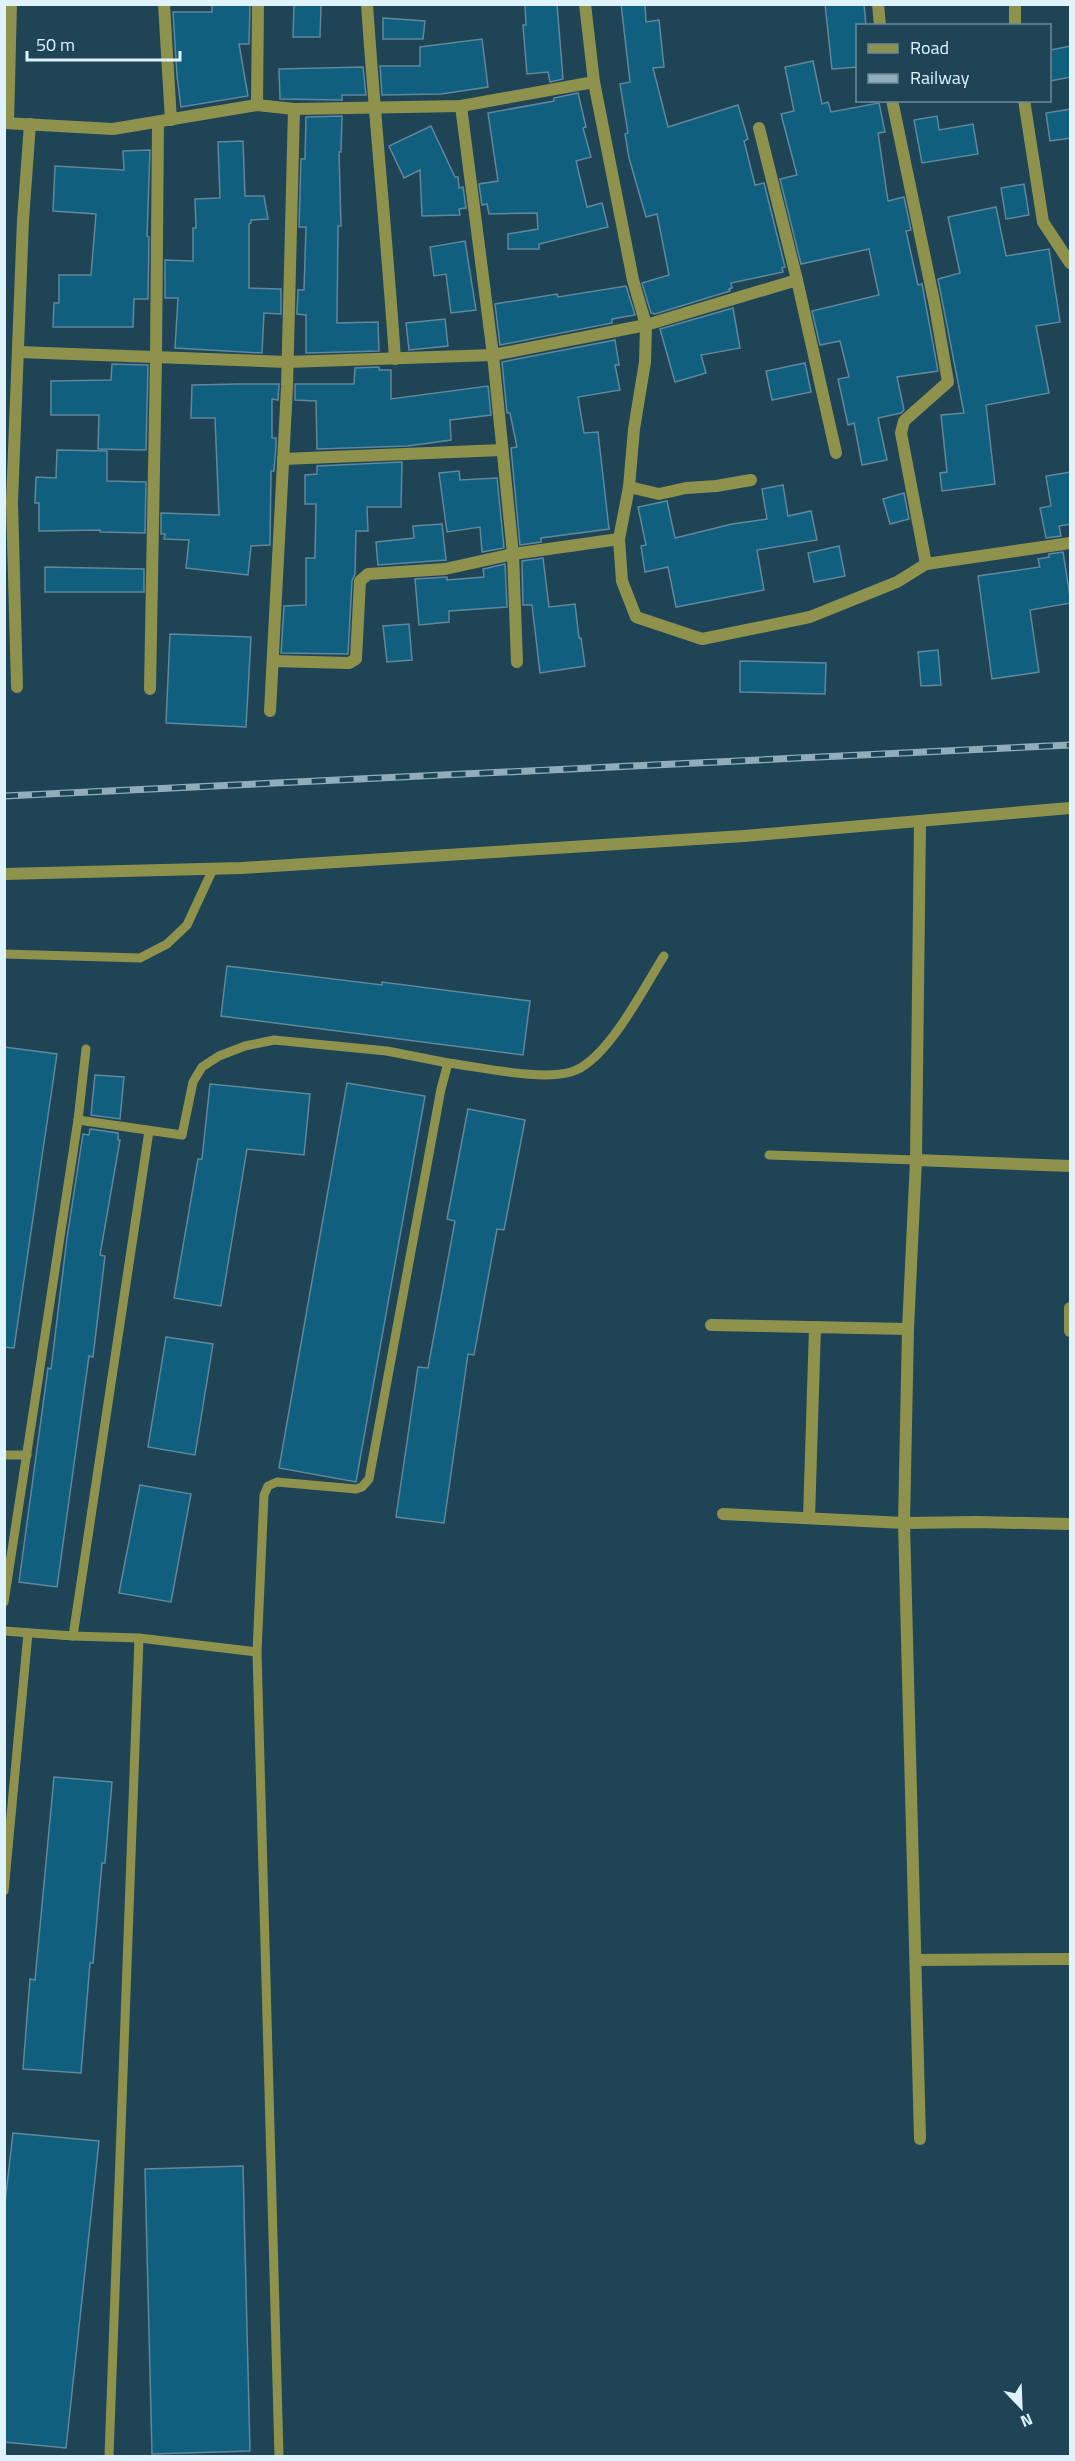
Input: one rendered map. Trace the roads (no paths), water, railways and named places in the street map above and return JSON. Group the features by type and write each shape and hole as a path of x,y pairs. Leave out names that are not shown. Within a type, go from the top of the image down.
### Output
{"street":[{"path":"11,4 6,123 112,129 257,105 294,109 461,106 594,82"},
{"path":"150,689 156,358 164,121 164,4"},
{"path":"257,105 258,4"},
{"path":"367,4 374,106 384,190 395,359"},
{"path":"585,4 594,82 633,280 646,325 645,362 634,429 629,487 619,539 622,580 636,617 702,639 810,616 897,582 926,564 1071,543"},
{"path":"878,4 880,24"},
{"path":"1015,4 1015,24"},
{"path":"892,102 935,306 948,382 904,422 901,433 926,564"},
{"path":"1024,102 1043,222 1071,263"},
{"path":"461,106 493,355 513,554 517,662"},
{"path":"270,711 287,362 294,109"},
{"path":"17,687 10,626 12,502 23,220 30,124"},
{"path":"759,128 836,453"},
{"path":"18,352 287,362 493,355 646,325 796,280"},
{"path":"283,459 502,450"},
{"path":"629,487 659,494 686,488 751,480"},
{"path":"273,661 349,663 356,659 360,581 368,574 445,569 513,554 619,539"},
{"path":"4,874 213,869 709,839 1071,808"},
{"path":"920,822 915,1160 908,1329 904,1523 920,2139"},
{"path":"915,1160 1071,1166"},
{"path":"1070,1331 1071,1308"},
{"path":"711,1325 908,1329"},
{"path":"809,1518 815,1327"},
{"path":"723,1514 904,1523 1071,1524"},
{"path":"916,1960 1071,1959"}],"lane":[{"path":"4,954 140,958 167,944 187,925 213,869"},
{"path":"78,1120 182,1135 192,1082 202,1067 219,1056 245,1046 274,1040 387,1051 448,1063 550,1074 572,1072 589,1064 609,1043 664,956"},
{"path":"4,1602 78,1120 86,1049"},
{"path":"279,2457 257,1652 264,1495 268,1486 277,1482 356,1489 369,1479 441,1089 448,1063"},
{"path":"73,1636 149,1131"},
{"path":"769,1155 915,1160"},
{"path":"4,1455 27,1455"},
{"path":"4,1631 139,1638 257,1652"},
{"path":"4,1891 28,1633"},
{"path":"109,2457 139,1638"}],"railway":[{"path":"4,796 1070,745"}]}
